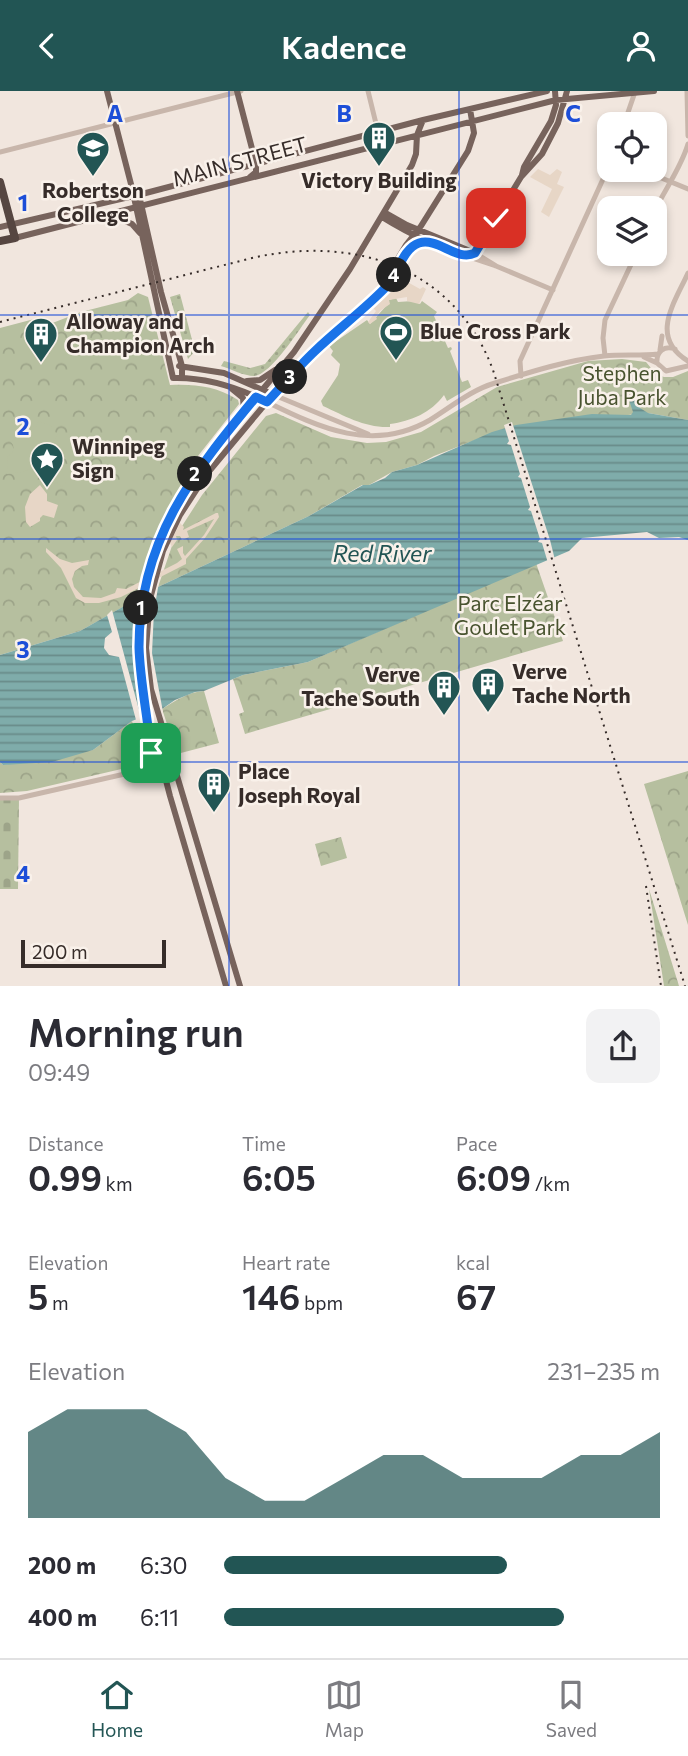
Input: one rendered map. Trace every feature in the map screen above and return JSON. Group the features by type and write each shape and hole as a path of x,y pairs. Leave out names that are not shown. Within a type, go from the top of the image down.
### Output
{"highway":[{"path":"0,181 15,238"},
{"name":"MAIN STREET","path":"0,241 15,238"}],"main road":[{"path":"107,91 182,366 182,378"},
{"path":"239,91 256,164 256,171 249,178"},
{"name":"MAIN STREET","path":"0,227 136,196 423,120 547,91"},
{"path":"522,177 524,167 551,121 556,100 555,91"},
{"name":"MAIN STREET","path":"15,238 567,95 654,91"},
{"path":"383,214 436,244 466,256 475,253 522,177 542,154 558,123 567,95"},
{"path":"377,294 468,151 473,137 470,109"},
{"path":"226,986 162,766 155,752 141,667 140,624 145,589 154,555 187,487 206,457 294,352 350,269 412,165 416,154 417,135 423,120"},
{"path":"139,207 143,238 173,378 234,387 267,402"},
{"path":"110,215 132,224 143,238"},
{"path":"415,232 475,253"},
{"path":"240,986 153,699 146,648 150,599 163,551 188,500 267,402 308,358 388,285 412,247 422,243 436,244"},
{"path":"243,380 265,378 294,352"},
{"path":"172,366 217,372 243,380 274,395"},
{"path":"221,384 242,396 245,403 244,412"}],"street":[{"path":"0,152 239,91"},
{"path":"368,91 381,144"},
{"path":"687,91 688,137"},
{"path":"628,112 635,92"},
{"path":"663,196 688,143"},
{"path":"667,181 688,189"},
{"path":"521,376 519,363 602,182"},
{"path":"475,253 553,290"},
{"path":"466,256 496,265"},
{"path":"605,356 605,320 630,266"},
{"path":"688,273 666,323 669,342 688,361"},
{"path":"657,363 662,336"},
{"path":"267,402 334,432 354,436 394,433 416,426 483,387 605,356 641,356 668,347 677,351"},
{"path":"676,369 680,363 677,351"},
{"path":"641,356 657,363 666,372 688,366"},
{"path":"274,395 368,435"},
{"path":"139,772 155,752"},
{"path":"0,798 19,798 173,763"}],"green space":[{"path":"138,293 148,297 170,385 213,389 230,395 238,400 239,404 190,468 192,470 154,547 139,598 80,631 0,655 0,328 38,318 42,327 81,312 128,300"},
{"path":"180,294 195,351 188,359 170,297"},
{"name":"Blue Cross Park","path":"396,298 398,302 413,301 420,304 422,301 437,312 434,316 448,348 452,349 450,351 462,382 468,380 471,387 447,401 444,395 427,411 405,421 390,424 390,427 364,423 323,406 321,401 338,375 340,364 331,355 333,351 329,346 367,320 370,324 389,300"},
{"path":"308,312 310,315 285,350 261,374 250,376 221,366 224,361 250,368 265,364"},
{"name":"Stephen Juba Park","path":"622,359 646,362 656,374 664,377 673,377 688,371 688,420 648,413 509,427 417,465 392,472 369,485 362,485 309,516 158,587 175,537 202,495 266,416 276,413 331,437 367,443 386,442 421,432 497,387 588,361"},
{"path":"39,421 52,426 51,430 58,434 54,442 58,445 52,457 58,460 66,482 62,487 56,482 51,485 44,476 36,473 36,467 7,474 8,456 14,451 11,442 17,437 16,433 27,423 35,428"},
{"name":"Parc Elzéar Goulet Park","path":"536,563 563,641 245,734 239,714 244,712 233,679 308,662"},
{"path":"204,691 219,743 177,754 162,709 187,695"},
{"path":"132,721 140,747 130,767 27,791 0,793 0,762 3,765 93,750"},
{"path":"688,771 688,925 644,784"},
{"path":"0,798 19,798 18,889 0,889"},
{"path":"341,837 347,858 321,866 315,844"},
{"path":"649,889 679,986 664,986"}],"shaded area":[{"path":"538,169 550,175 557,169 562,172 557,184 564,187 549,217 541,212 552,189 530,177"},
{"path":"395,279 400,282 402,279 420,289 426,289 419,304 407,301 407,297 389,300 390,304 380,311 377,319 370,324 368,322 376,311 373,308"},
{"path":"40,485 47,494 47,501 58,505 54,518 43,515 40,521 30,527 26,522 25,507 30,494"},
{"path":"216,513 219,517 186,559 186,564 121,597 99,603 85,603 76,598 61,568 46,552 46,548 60,559 72,563 89,560 88,565 75,571 72,579 74,587 83,597 101,598 115,593 117,588 126,589 177,563 182,559 177,549 183,546 185,556 214,519 187,531 189,537 182,540 180,536 176,536 177,540 172,547 170,543 180,523 184,527 183,530"}],"water":[{"name":"Red River","path":"634,397 640,401 640,408 648,413 688,420 688,540 679,537 659,538 647,532 582,538 569,551 308,662 243,675 175,700 162,709 132,721 93,750 52,762 3,765 0,762 0,655 80,631 158,587 309,516 392,472 417,465 492,432 516,425 592,414 631,415 633,412 629,400"}],"pier":[{"path":"512,422 550,540 555,560 548,563 542,543 538,542 540,539 531,511 528,510 530,507 521,478 518,477 520,474 511,445 507,444 509,441 504,425"},
{"path":"159,582 154,611 152,653 163,712 143,720 136,655 137,610 140,593"},
{"path":"112,610 142,721 134,724 136,720 119,657 109,655 104,648 105,638 112,632 107,615"}],"railway":[{"path":"0,322 252,258 290,252 327,251 362,256 396,266 426,283 453,305 476,334 493,370 685,986"},
{"path":"646,886 661,986"}],"place":[{"name":"Victory Building","path":"379,168"},
{"name":"Robertson College","path":"93,178"},
{"name":"Blue Cross Park","path":"396,362"},
{"name":"Alloway and Champion Arch","path":"41,364"},
{"name":"Winnipeg Sign","path":"47,489"},
{"name":"Verve Tache North","path":"488,714"},
{"name":"Verve Tache South","path":"444,717"},
{"name":"Place Joseph Royal","path":"214,814"}],"route":[{"path":"151,753 140,657 142,604 148,573 159,544 174,510 206,457 256,397 267,402 316,350 388,285 412,247 419,243 436,244 466,256 471,255 475,253 496,218"}]}
